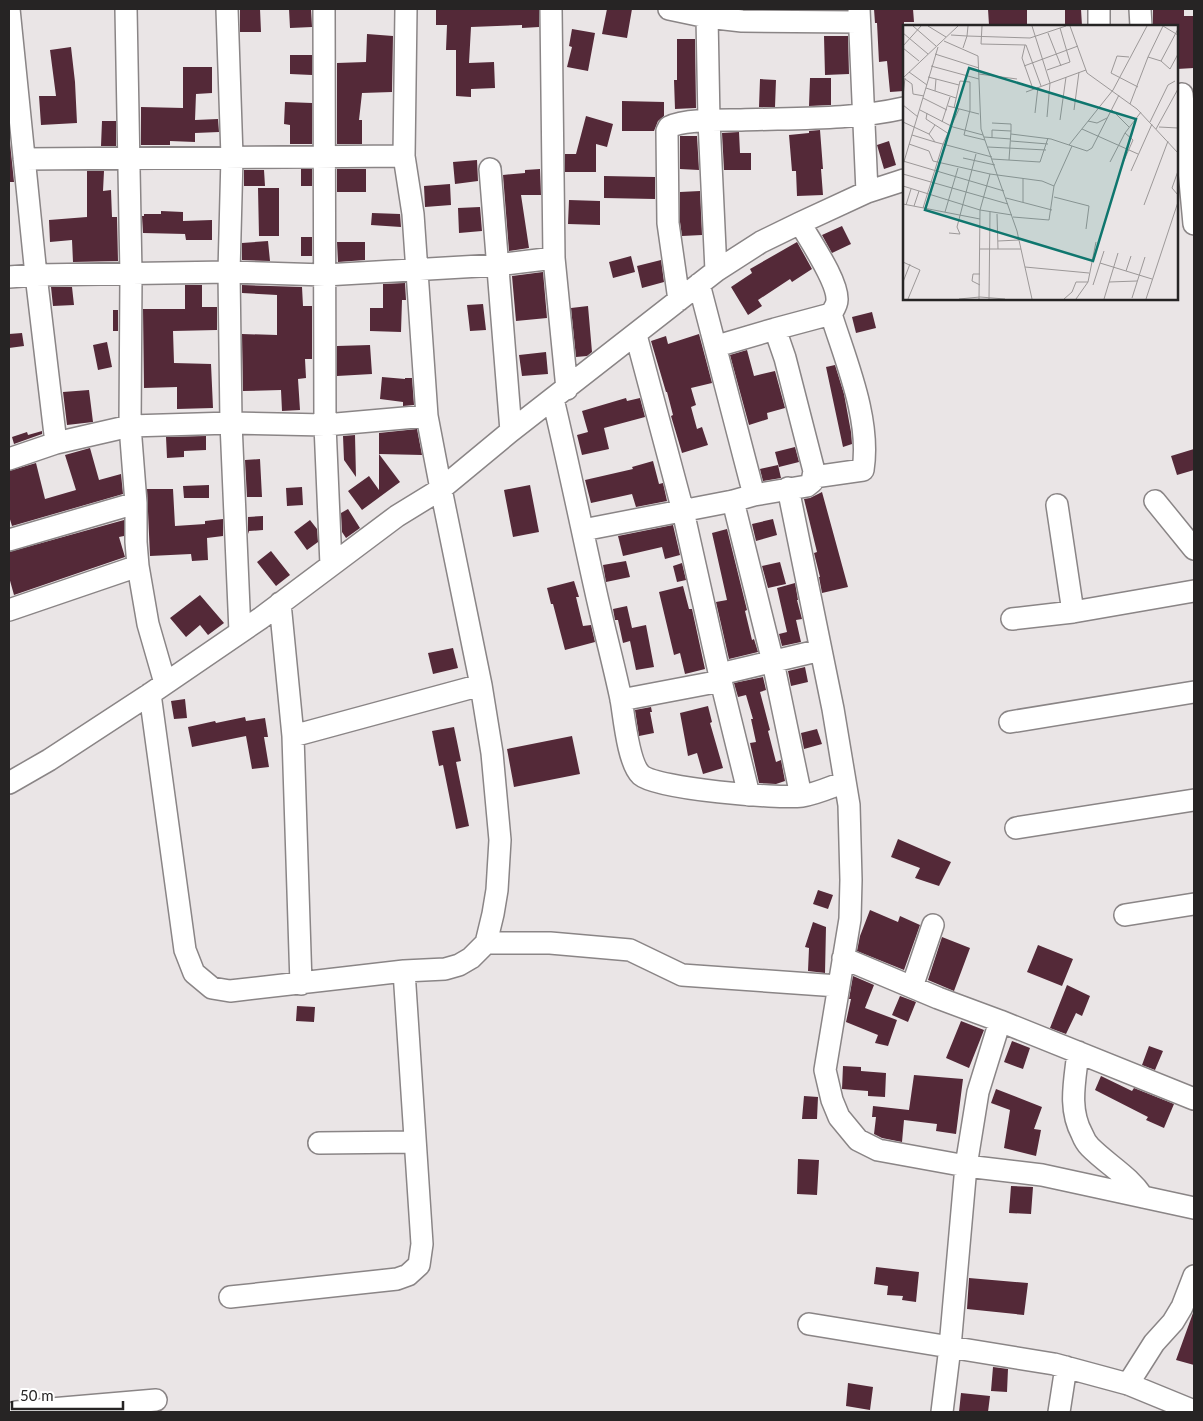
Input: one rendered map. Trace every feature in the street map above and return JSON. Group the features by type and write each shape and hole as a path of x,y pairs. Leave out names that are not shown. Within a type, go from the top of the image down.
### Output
{"street":[{"path":"9,9 10,34 36,275 56,443"},
{"path":"126,9 131,274 130,426 136,503 138,566 158,688 185,950 194,973 212,988 230,991 404,971 445,969 459,965 471,958 486,943 498,890 500,840 492,752 481,685 428,416 413,214 404,156 406,9"},
{"path":"227,9 232,158 229,272 232,423 240,632"},
{"path":"324,9 324,425 331,565"},
{"path":"551,9 554,258 560,394 583,530 632,756 636,767 641,774 650,780 667,785 749,795 801,796 845,782"},
{"path":"669,9 758,21 859,16 867,192"},
{"path":"1099,9 1099,25"},
{"path":"1140,9 1141,25"},
{"path":"708,13 708,277 717,346 754,495"},
{"path":"1184,93 1182,162 1194,224"},
{"path":"679,300 668,223 667,131 669,127 709,121 863,116 903,108"},
{"path":"24,159 404,156"},
{"path":"490,169 511,431"},
{"path":"9,783 49,760 158,688 240,632 397,516 441,489 511,431 708,277 761,242 867,192 903,180"},
{"path":"717,346 831,314 836,307 837,291 829,273 800,223"},
{"path":"9,277 229,272 325,275 497,265 554,258"},
{"path":"814,477 863,470 861,413 831,314"},
{"path":"583,530 733,501 788,488 807,486 812,482 814,471 785,358 775,329"},
{"path":"636,335 683,511 749,795"},
{"path":"9,458 56,443 130,426 232,423 324,425 428,416"},
{"path":"788,488 833,709 849,805 850,919 825,1070 832,1100 839,1117 858,1140 878,1150 966,1166 1042,1175 1194,1208"},
{"path":"733,501 773,662 801,796"},
{"path":"1156,501 1194,549"},
{"path":"9,540 136,503"},
{"path":"1057,505 1073,612"},
{"path":"9,610 138,566"},
{"path":"1012,618 1073,612 1194,591"},
{"path":"280,603 293,736 301,984"},
{"path":"621,700 721,677 821,650"},
{"path":"293,736 481,685"},
{"path":"1010,722 1194,692"},
{"path":"1016,828 1194,800"},
{"path":"1126,915 1194,904"},
{"path":"912,987 933,925"},
{"path":"486,943 550,943 630,950 682,975 838,986"},
{"path":"843,958 1194,1099"},
{"path":"230,1297 397,1279 408,1275 419,1265 422,1244 404,971"},
{"path":"942,1412 950,1347 966,1166 978,1092 1000,1021"},
{"path":"1078,1052 1072,1098 1077,1125 1088,1146 1131,1180 1143,1197"},
{"path":"319,1143 414,1142"},
{"path":"1128,1384 1154,1343 1173,1322 1182,1307 1194,1276"},
{"path":"809,1324 1066,1366 1128,1384 1194,1411"},
{"path":"1059,1412 1066,1366"},
{"path":"16,1412 156,1400"}],"building":[{"path":"240,9 260,9 261,32 240,32"},
{"path":"289,9 311,9 312,27 290,28"},
{"path":"436,9 539,9 539,27 522,28 522,25 471,27 469,63 494,62 495,88 471,89 471,97 456,96 456,50 446,50 447,25 436,25"},
{"path":"607,9 632,9 627,38 602,34"},
{"path":"874,9 913,9 914,22 904,22 903,25 903,91 890,92 887,61 879,62 877,23 875,23"},
{"path":"988,9 1027,9 1027,24 989,25"},
{"path":"1065,9 1081,9 1082,25 1065,25"},
{"path":"1153,9 1184,9 1184,16 1194,16 1194,68 1178,69 1178,25 1153,25"},
{"path":"572,29 595,33 588,71 567,67 572,47 569,46"},
{"path":"367,34 393,36 392,92 362,93 359,120 362,120 362,144 337,144 337,63 366,62"},
{"path":"824,36 848,36 849,74 825,75"},
{"path":"677,39 695,39 696,108 675,109 674,80 677,80"},
{"path":"71,47 77,123 41,125 39,96 56,96 50,50"},
{"path":"290,55 312,55 312,75 290,74"},
{"path":"183,67 212,67 212,93 196,94 195,120 218,119 219,132 195,133 195,142 170,141 170,145 141,145 141,107 183,108"},
{"path":"810,78 831,78 831,105 809,106"},
{"path":"760,79 776,80 775,107 759,107"},
{"path":"622,101 664,102 664,116 658,121 654,131 622,131"},
{"path":"285,102 312,103 312,144 290,144 290,125 284,124"},
{"path":"586,116 613,124 607,147 596,144 596,172 565,172 565,154 576,154"},
{"path":"102,121 116,121 116,146 101,146"},
{"path":"820,130 823,195 797,196 796,171 792,171 789,135"},
{"path":"739,132 740,153 751,153 751,170 724,170 722,133"},
{"path":"9,133 14,182 9,182"},
{"path":"680,136 697,136 699,170 680,169"},
{"path":"889,141 896,165 884,169 877,145"},
{"path":"477,160 478,181 455,184 453,162"},
{"path":"301,169 312,169 312,186 301,186"},
{"path":"337,169 366,169 366,192 337,192"},
{"path":"540,169 541,195 521,195 529,248 509,251 503,175 525,173 525,170"},
{"path":"244,170 264,170 265,186 244,186"},
{"path":"87,171 104,171 103,191 111,190 112,217 117,217 118,261 73,262 72,240 50,242 49,220 87,217"},
{"path":"604,176 655,177 655,199 604,198"},
{"path":"450,184 451,205 425,207 424,186"},
{"path":"258,188 279,188 279,236 259,236"},
{"path":"700,191 702,235 682,236 680,192"},
{"path":"569,200 600,201 600,225 568,224"},
{"path":"480,207 482,231 459,233 458,208"},
{"path":"161,211 183,212 183,221 212,220 212,240 186,240 185,234 143,233 142,216 144,214 161,214"},
{"path":"372,213 400,214 401,227 371,225"},
{"path":"842,226 851,244 832,253 822,235"},
{"path":"301,237 312,237 312,256 301,256"},
{"path":"268,241 270,261 242,260 242,243"},
{"path":"337,242 365,242 365,260 338,262"},
{"path":"797,242 812,269 792,282 790,279 758,300 762,306 748,315 731,287 752,273 750,269"},
{"path":"631,256 635,272 613,278 609,262"},
{"path":"661,260 664,282 642,288 637,266"},
{"path":"543,272 547,318 516,321 512,276"},
{"path":"405,283 406,300 402,300 401,332 370,331 370,308 383,308 383,284"},
{"path":"185,285 202,285 202,307 217,307 217,330 173,331 174,363 211,364 213,408 177,409 177,387 144,388 143,309 185,309"},
{"path":"242,285 302,287 303,306 312,306 312,359 305,359 306,378 298,379 300,410 282,411 281,390 243,391 242,334 277,335 277,295 242,293"},
{"path":"51,287 72,287 74,305 53,306"},
{"path":"483,304 486,330 470,331 467,305"},
{"path":"588,306 592,352 587,356 576,357 571,308"},
{"path":"113,310 118,310 118,331 113,331"},
{"path":"872,312 876,328 856,333 852,317"},
{"path":"22,333 24,346 9,348 9,334"},
{"path":"699,334 712,383 691,388 696,405 691,407 697,429 702,427 708,445 682,453 671,416 673,415 667,392 651,341 666,336 668,344"},
{"path":"107,342 112,367 98,370 93,345"},
{"path":"370,345 372,374 337,376 337,346"},
{"path":"747,350 754,376 775,371 785,408 767,413 768,419 749,425 730,355"},
{"path":"546,352 548,374 522,376 519,355"},
{"path":"835,365 844,394 851,432 852,444 843,447 826,367"},
{"path":"382,377 412,378 414,405 403,406 403,402 380,399"},
{"path":"89,390 93,422 67,425 63,392"},
{"path":"626,398 627,401 640,398 645,417 604,428 609,449 582,455 577,435 588,432 582,411"},
{"path":"417,429 422,455 379,454 379,433"},
{"path":"42,431 42,434 14,444 12,437 27,432 28,435"},
{"path":"355,435 356,477 344,460 343,436"},
{"path":"206,436 206,450 184,451 184,457 167,458 166,437"},
{"path":"795,447 799,462 779,467 775,452"},
{"path":"90,448 99,480 121,474 123,494 12,526 9,516 9,471 36,463 45,499 76,490 65,455"},
{"path":"1194,449 1194,470 1177,475 1171,456"},
{"path":"379,454 400,482 362,510 348,491 369,476 379,490"},
{"path":"260,459 262,497 247,497 245,460"},
{"path":"653,461 659,484 663,483 667,501 636,507 632,494 591,503 585,480 633,469 632,467"},
{"path":"778,465 781,478 763,481 760,469"},
{"path":"209,485 209,498 184,498 183,486"},
{"path":"530,485 539,532 513,537 504,490"},
{"path":"302,487 303,505 287,506 286,488"},
{"path":"147,489 173,489 175,526 205,524 205,521 223,519 223,536 207,538 208,560 192,561 191,554 150,556"},
{"path":"822,492 848,587 822,593 814,553 817,552 804,499"},
{"path":"348,509 360,528 346,538 342,532 341,513"},
{"path":"263,516 263,530 249,531 248,534 248,517"},
{"path":"773,519 777,535 756,541 752,524"},
{"path":"124,520 124,536 119,537 125,557 14,595 9,577 9,552"},
{"path":"310,520 317,529 318,542 307,550 294,532"},
{"path":"673,525 680,555 665,559 662,547 623,556 618,536"},
{"path":"727,529 747,610 745,611 752,640 754,639 758,652 729,659 716,602 727,600 712,533"},
{"path":"271,551 290,575 276,586 257,562"},
{"path":"626,561 630,577 606,582 603,565"},
{"path":"780,562 786,584 768,588 762,566"},
{"path":"682,563 686,580 677,582 673,566"},
{"path":"574,581 579,597 576,597 583,626 591,625 595,642 565,650 547,588"},
{"path":"795,583 802,619 796,620 801,642 782,646 779,634 787,632 777,588"},
{"path":"683,586 689,609 692,609 705,669 685,674 680,653 674,655 659,592"},
{"path":"200,595 224,623 208,635 200,625 186,637 170,618"},
{"path":"627,606 632,628 646,625 654,667 636,670 630,641 623,643 618,620 615,620 613,609"},
{"path":"453,648 458,668 433,674 428,653"},
{"path":"805,667 808,682 791,686 788,671"},
{"path":"763,677 766,690 760,692 770,730 768,731 776,762 781,760 785,781 776,784 759,783 750,743 756,742 751,719 753,719 746,695 738,697 734,683"},
{"path":"185,699 187,718 174,719 171,701"},
{"path":"708,706 712,722 710,723 723,768 703,774 697,753 688,756 680,713"},
{"path":"651,707 652,712 650,712 654,733 639,736 635,710"},
{"path":"245,717 246,721 265,718 268,737 264,737 269,767 252,769 246,736 192,747 188,727"},
{"path":"454,727 461,761 456,762 469,826 456,829 443,765 439,766 432,731"},
{"path":"817,729 822,744 804,749 801,733"},
{"path":"572,736 580,774 514,787 507,749"},
{"path":"898,839 951,862 939,886 915,878 920,868 891,857"},
{"path":"818,890 833,895 828,909 813,904"},
{"path":"870,910 898,922 900,916 920,925 904,970 857,951 860,936"},
{"path":"813,922 826,927 825,973 808,971 809,948 805,947"},
{"path":"942,937 970,948 954,991 928,980"},
{"path":"1038,945 1073,959 1062,986 1027,972"},
{"path":"853,976 874,985 865,1008 897,1020 888,1046 875,1043 878,1035 846,1022"},
{"path":"1067,985 1090,996 1082,1016 1076,1013 1066,1034 1050,1028"},
{"path":"900,996 916,1002 908,1022 892,1015"},
{"path":"297,1006 315,1007 314,1022 296,1021"},
{"path":"961,1021 984,1030 969,1068 946,1058"},
{"path":"1012,1041 1030,1048 1023,1069 1004,1062"},
{"path":"1149,1046 1163,1051 1155,1070 1142,1065"},
{"path":"843,1066 861,1067 861,1071 886,1073 885,1097 868,1096 868,1091 842,1089"},
{"path":"914,1075 963,1079 956,1134 936,1131 937,1124 904,1120 902,1142 882,1138 874,1134 876,1117 872,1117 873,1106 909,1110"},
{"path":"1101,1076 1132,1091 1134,1088 1174,1104 1164,1128 1146,1120 1148,1117 1095,1090"},
{"path":"996,1089 1042,1107 1034,1129 1041,1130 1036,1156 1004,1148 1010,1110 991,1103"},
{"path":"804,1096 818,1097 817,1119 802,1119"},
{"path":"798,1159 819,1160 817,1195 797,1194"},
{"path":"1011,1186 1033,1187 1031,1214 1009,1213"},
{"path":"876,1267 919,1272 916,1302 902,1300 903,1296 887,1295 888,1286 874,1284"},
{"path":"969,1278 1028,1283 1024,1315 967,1309"},
{"path":"1194,1313 1194,1365 1176,1360"},
{"path":"993,1367 1008,1369 1007,1392 991,1391"},
{"path":"848,1383 873,1387 870,1410 846,1406"},
{"path":"961,1393 990,1396 988,1412 959,1412"}]}
